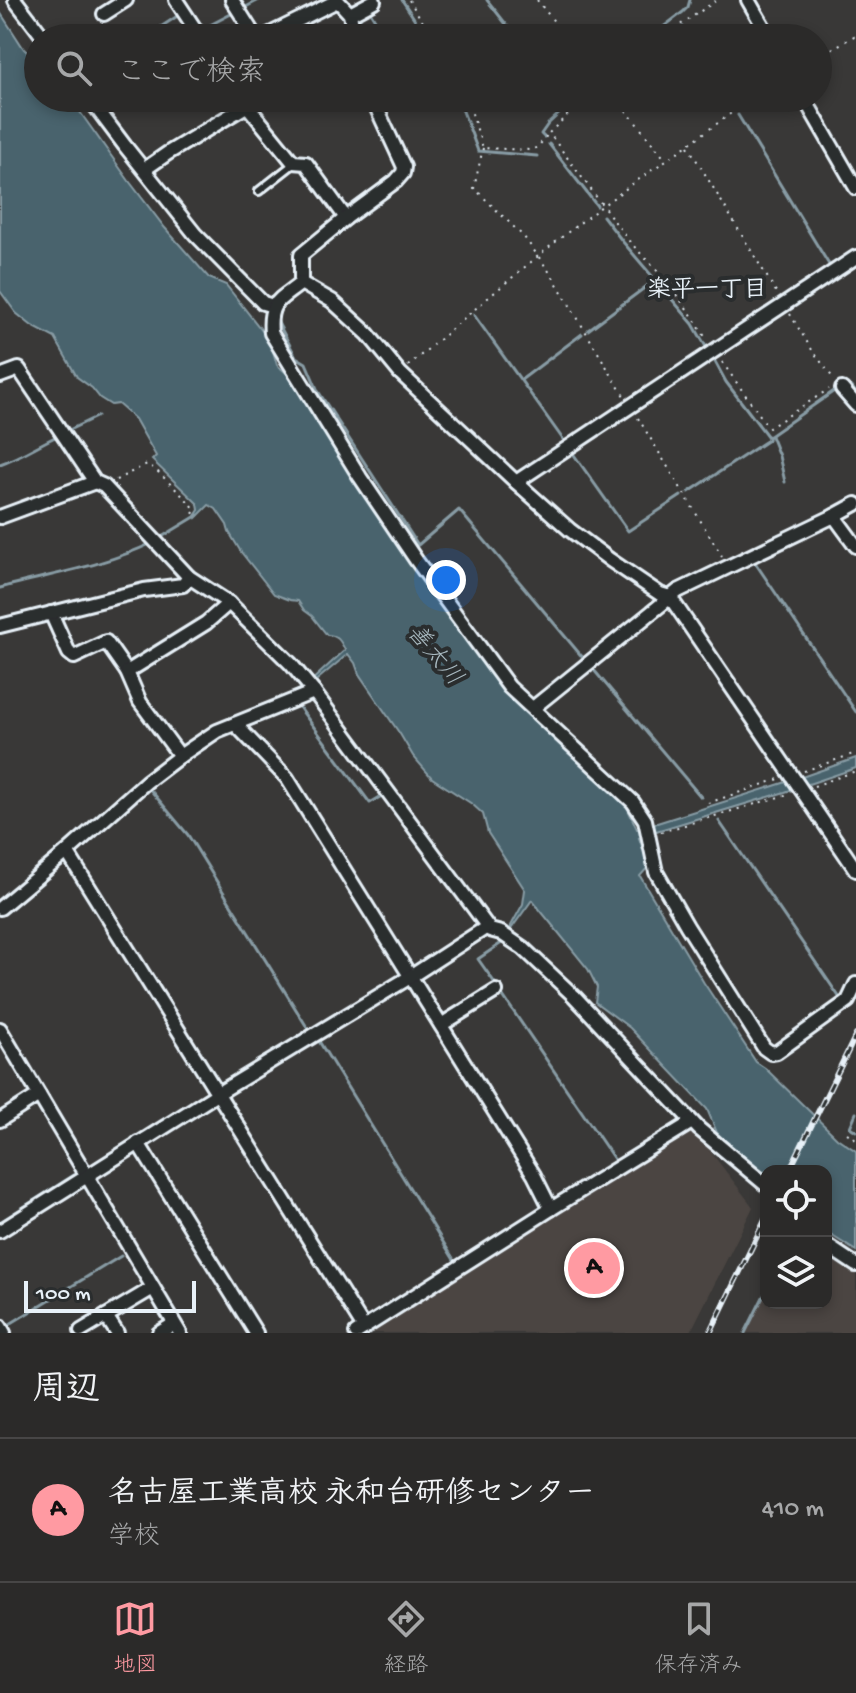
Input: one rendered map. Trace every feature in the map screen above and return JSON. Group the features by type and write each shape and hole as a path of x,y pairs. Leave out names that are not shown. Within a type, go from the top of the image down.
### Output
{"street":[{"path":"15,0 33,24"},
{"path":"104,14 126,0"},
{"path":"176,0 192,24"},
{"path":"232,0 249,24"},
{"path":"288,24 337,0 350,14 352,24"},
{"path":"748,0 762,24"},
{"path":"350,14 374,1"},
{"path":"100,112 195,234 263,303 273,306"},
{"path":"145,169 228,112"},
{"path":"251,112 293,162 306,163 346,218"},
{"path":"301,283 301,255 403,173 404,167 378,112"},
{"path":"812,112 856,188"},
{"path":"516,482 856,257"},
{"path":"301,283 273,306 269,315 271,333 360,477 509,687 633,802 645,820 656,872 758,1038 771,1053 777,1052 848,1001 856,984"},
{"path":"301,283 332,301 368,334 400,373 570,530 660,594 670,597 856,870"},
{"path":"0,376 19,369 100,484 189,577 229,603 291,664 487,927 523,948 574,996 692,1122 760,1180"},
{"path":"842,389 856,405"},
{"path":"0,517 100,484"},
{"path":"533,708 678,591 856,504"},
{"path":"834,516 856,546"},
{"path":"0,626 144,590 183,585 189,577"},
{"path":"127,672 206,623 229,603"},
{"path":"51,613 69,653 74,657 106,642 127,672 140,702 180,756"},
{"path":"0,908 180,756 217,731 314,692"},
{"path":"235,724 287,778 534,1175 551,1209"},
{"path":"67,852 364,1330 692,1122"},
{"path":"0,1231 487,927"},
{"path":"441,1025 496,991"},
{"path":"0,1029 177,1328 159,1333"},
{"path":"0,1120 39,1095"},
{"path":"138,1143 256,1333"},
{"path":"832,1249 856,1265"},
{"path":"81,1331 153,1288"},
{"path":"106,1316 117,1333"},
{"path":"0,1326 4,1333"}],"lane":[{"path":"259,191 296,162"}],"path":[{"path":"409,0 424,24"},
{"path":"537,0 556,24"},
{"path":"682,24 717,0"},
{"path":"832,49 856,35"},
{"path":"471,112 483,151 474,188 524,237 553,277 729,567"},
{"path":"483,151 531,150 538,147 571,112"},
{"path":"627,112 667,161"},
{"path":"400,373 538,256 732,112"},
{"path":"549,133 629,241 691,314 712,353 769,428 837,384 810,347 688,145"},
{"path":"100,484 147,464 192,505 195,510 193,514"},
{"path":"647,831 801,790 856,771"},
{"path":"847,1133 856,1139"}],"shaded area":[{"path":"691,1126 753,1207 690,1333 363,1333"},
{"path":"832,1251 856,1268 856,1333 745,1333 760,1303 760,1309 832,1309"}],"water":[{"name":"善太川","path":"0,12 24,49 24,112 80,112 165,228 209,278 226,285 270,341 277,365 292,378 417,571 510,697 563,748 585,762 627,807 637,829 645,829 856,758 856,768 639,838 649,866 640,876 756,1062 837,1138 856,1151 856,1251 832,1236 832,1165 760,1165 760,1170 746,1163 717,1133 707,1109 630,1028 595,1002 597,987 588,969 532,900 508,931 523,904 525,890 488,833 483,814 432,778 413,756 348,654 311,685 309,683 345,650 340,642 334,636 327,635 298,601 274,594 241,552 216,509 209,505 196,518 198,504 152,460 156,456 135,419 118,404 111,405 100,398 77,377 55,338 16,313 0,291"}],"waterway":[{"path":"244,8 259,0"},
{"path":"402,0 418,24"},
{"path":"487,0 506,24"},
{"path":"667,24 688,7 690,0"},
{"path":"358,24 362,14 369,10 378,24"},
{"path":"212,24 231,14"},
{"path":"165,24 179,15"},
{"path":"463,112 478,151 537,156"},
{"path":"544,137 541,134 561,112"},
{"path":"738,115 831,268"},
{"path":"549,144 597,206"},
{"path":"603,216 693,324 709,352"},
{"path":"588,330 655,280"},
{"path":"474,315 567,445"},
{"path":"276,319 296,357 306,363 318,391 418,545 459,510 584,659"},
{"path":"521,380 582,334"},
{"path":"713,358 726,382 768,437"},
{"path":"847,386 856,393"},
{"path":"689,492 768,440 768,437 837,389"},
{"path":"67,431 98,416"},
{"path":"0,464 57,436"},
{"path":"771,436 785,482"},
{"path":"572,452 628,531 681,496"},
{"path":"160,538 198,515"},
{"path":"0,588 96,564 152,543"},
{"path":"756,564 856,712"},
{"path":"593,669 701,797"},
{"path":"299,707 370,803 385,794"},
{"path":"148,787 188,835 310,1032"},
{"path":"719,821 842,1001"},
{"path":"495,937 503,942 478,959 497,986"},
{"path":"501,993 618,1165"},
{"path":"317,1038 456,1263"},
{"path":"856,1113 850,1127 856,1131"},
{"path":"0,1222 74,1175"},
{"path":"5,1327 121,1256"},
{"path":"745,1333 760,1303"}],"railway":[{"path":"792,1165 856,1035"},
{"path":"710,1333 760,1230"}],"place":[{"name":"名古屋工業高校 永和台研修センター","path":"594,1268"}],"district":[{"name":"楽平一丁目","path":"707,288"}]}
